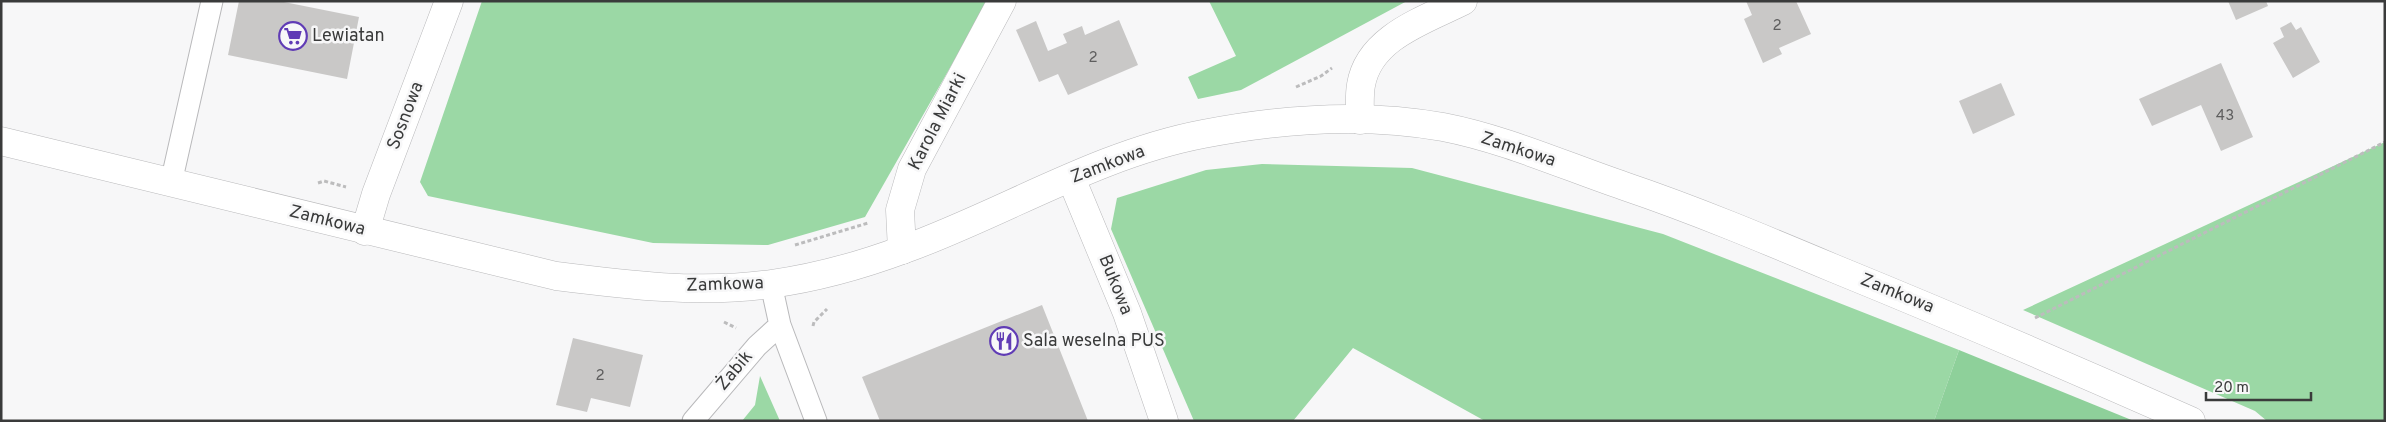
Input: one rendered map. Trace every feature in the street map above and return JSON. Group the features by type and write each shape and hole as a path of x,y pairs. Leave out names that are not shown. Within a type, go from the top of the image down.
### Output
{"street":[{"name":"Sosnowa","path":"365,231 376,194 449,1"},
{"name":"Karola Miarki","path":"902,250 900,210 912,169 1002,1"},
{"path":"1360,120 1361,85 1368,63 1384,44 1404,30 1463,1"},
{"name":"Zamkowa","path":"1,141 556,276 634,286 701,288 771,284 828,272 902,250 1071,178 1140,151 1199,135 1269,124 1360,120 1402,121 1446,128 1499,143 1684,207 1999,336 2191,421"},
{"name":"Bukowa","path":"1071,178 1127,313 1164,421"}],"lane":[{"path":"171,183 212,1"},
{"path":"771,284 780,325 816,421"},
{"name":"Żabik","path":"693,421 757,346 780,325"}],"path":[{"path":"1289,89 1321,76 1333,67"},
{"path":"1999,336 2385,142"},
{"path":"313,185 324,181 376,194"},
{"path":"789,246 871,222 900,210"}],"green space":[{"path":"482,1 988,1 865,217 768,245 653,243 428,196 420,182"},
{"path":"1209,1 1407,1 1241,90 1198,99 1188,77 1236,56"},
{"path":"2385,142 2385,421 2267,421 2255,411 2023,310"},
{"path":"1262,164 1412,168 1663,234 1959,350 1934,421 1485,421 1353,348 1293,421 1194,421 1111,229 1117,198 1206,170"},
{"path":"1959,350 2134,421 1934,421"},
{"path":"760,376 780,421 742,421 755,405"}],"building":[{"name":"Lewiatan","path":"239,1 279,1 359,17 347,79 228,55"},
{"path":"1746,1 1796,1 1811,34 1779,48 1782,54 1763,63 1744,19 1752,15"},
{"path":"2228,1 2266,1 2268,6 2236,20"},
{"path":"1119,20 1138,65 1068,95 1058,74 1039,82 1016,30 1036,21 1048,51 1067,43 1063,34 1082,26 1085,35"},
{"path":"2291,22 2296,30 2301,27 2320,62 2293,78 2273,43 2284,37 2280,28"},
{"path":"2221,63 2253,137 2221,151 2201,105 2152,126 2139,99"},
{"path":"2001,83 2015,115 1973,134 1959,101"},
{"name":"Sala weselna PUS","path":"1042,305 1088,421 880,421 862,377"},
{"path":"573,338 643,355 630,407 591,398 587,412 556,405"}],"place":[{"name":"Lewiatan","path":"293,36"},
{"name":"Sala weselna PUS","path":"1004,341"}]}
